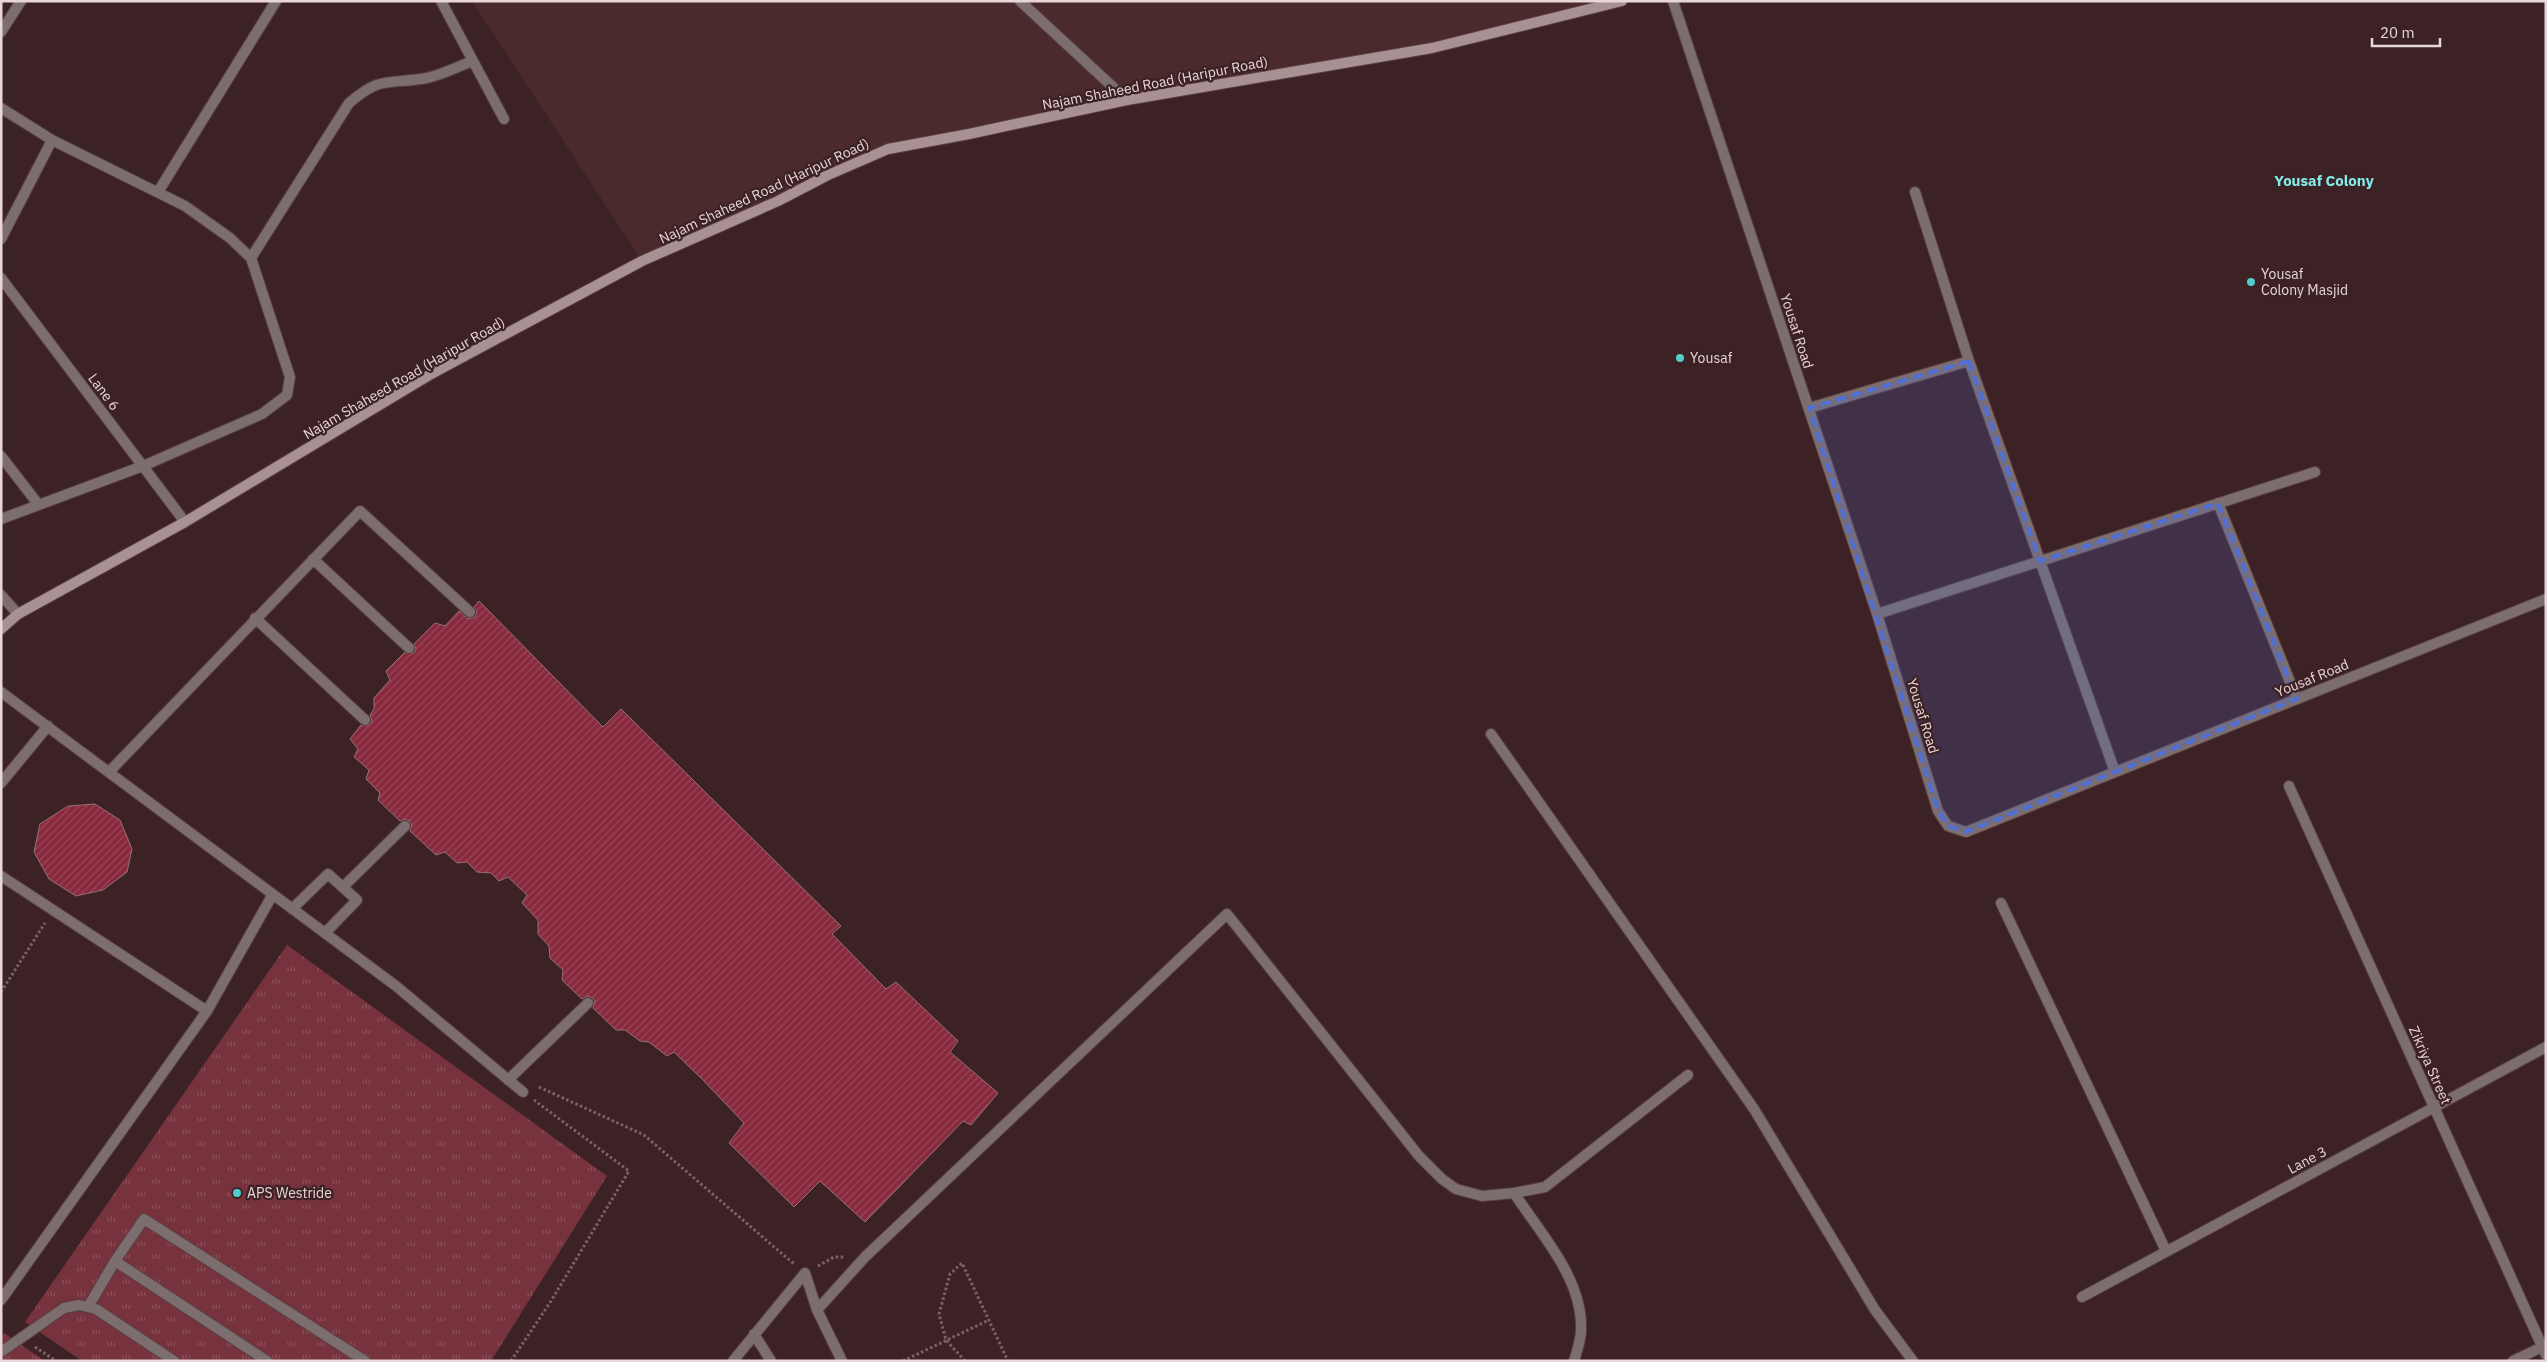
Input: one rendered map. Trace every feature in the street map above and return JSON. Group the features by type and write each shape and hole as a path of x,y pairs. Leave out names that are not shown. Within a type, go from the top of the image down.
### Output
{"main road":[{"name":"Najam Shaheed Road (Haripur Road)","path":"1,629 18,614 186,522 440,370 642,261 778,202 828,175 888,149 969,134 1127,100 1432,48 1622,1"}],"street":[{"path":"1,32 21,1"},
{"path":"158,192 276,1"},
{"path":"441,1 504,119"},
{"path":"1020,1 1127,100"},
{"name":"Yousaf Road","path":"1674,1 1877,614 1938,811 1948,826 1966,832 2546,599"},
{"path":"251,258 349,103 369,86 394,80 422,79 472,60"},
{"path":"1,108 52,140 185,206 230,238 251,258 290,377 287,395 262,414 143,466 1,519"},
{"path":"1,239 52,140"},
{"path":"1915,192 1970,361 2115,772"},
{"name":"Lane 6","path":"1,278 186,522"},
{"path":"1809,408 1970,361"},
{"path":"1,456 38,504"},
{"path":"1877,614 2315,472"},
{"path":"2218,503 2297,699"},
{"path":"109,772 360,510 470,612"},
{"path":"313,559 409,648"},
{"path":"1,595 18,614"},
{"path":"255,618 365,720"},
{"path":"1,692 396,986 523,1092"},
{"path":"1,783 48,726"},
{"path":"1491,734 1754,1109 1875,1310 1913,1361"},
{"name":"Zikriya Street","path":"2289,786 2544,1349"},
{"path":"344,887 405,826"},
{"path":"292,909 328,874 358,900 325,933"},
{"path":"1,876 207,1011"},
{"path":"1,1300 207,1011 273,894"},
{"path":"2001,903 2166,1252"},
{"path":"817,1310 865,1257 1227,914 1419,1156 1442,1179 1456,1189 1482,1196 1514,1193 1545,1187 1688,1075"},
{"path":"508,1080 588,1004"},
{"name":"Lane 3","path":"2082,1297 2546,1047"},
{"path":"1514,1193 1566,1271 1578,1299 1581,1331 1574,1361"},
{"path":"88,1307 144,1220 365,1361"},
{"path":"116,1262 267,1361"},
{"path":"805,1273 817,1310 842,1361"},
{"path":"733,1361 805,1273"},
{"path":"1,1352 64,1308 79,1305 96,1309 174,1361"},
{"path":"754,1334 771,1361"},
{"path":"2513,1361 2544,1349"}],"path":[{"path":"1,992 53,910"},
{"path":"511,1361 629,1171 523,1092 535,1086 644,1135 805,1273 834,1257 865,1257"},
{"path":"965,1361 946,1340 938,1314 950,1274 962,1263 1008,1361"},
{"path":"904,1361 989,1320"},
{"path":"22,1338 56,1361"}],"highlighted area":[{"path":"1969,361 2040,561 2218,503 2297,699 1966,832 1948,826 1938,811 1809,408"}],"shaded area":[{"path":"472,1 1616,1 1432,48 887,145 642,261"}],"green space":[{"path":"287,945 607,1176 491,1361 82,1361 25,1322"},
{"path":"4,1333 45,1361 1,1361 1,1338"}],"building":[{"path":"479,601 603,727 621,709 841,926 832,934 886,989 896,982 958,1041 950,1052 998,1093 971,1125 963,1121 865,1222 820,1181 794,1207 729,1143 744,1123 702,1079 674,1052 667,1056 649,1042 640,1041 625,1030 616,1030 593,1008 595,1002 593,998 587,996 582,999 562,980 563,970 550,958 549,946 538,934 538,920 522,903 527,895 508,877 499,881 491,873 477,872 467,862 457,863 445,852 436,855 410,831 412,825 410,821 404,819 400,821 378,800 380,793 366,779 369,770 354,757 358,749 350,739 361,725 367,726 372,722 370,715 374,709 374,698 390,680 386,671 404,653 414,653 416,649 414,644 435,623 445,626 459,611 468,619 475,617 477,613 474,607"},
{"path":"95,804 120,820 132,849 127,872 103,890 76,896 49,879 34,852 40,824 68,806"}],"place":[{"name":"Yousaf Colony Masjid","path":"2251,282"},
{"name":"Yousaf","path":"1680,358"},
{"name":"APS Westride","path":"237,1193"}],"district":[{"name":"Yousaf Colony","path":"2324,180"}]}
